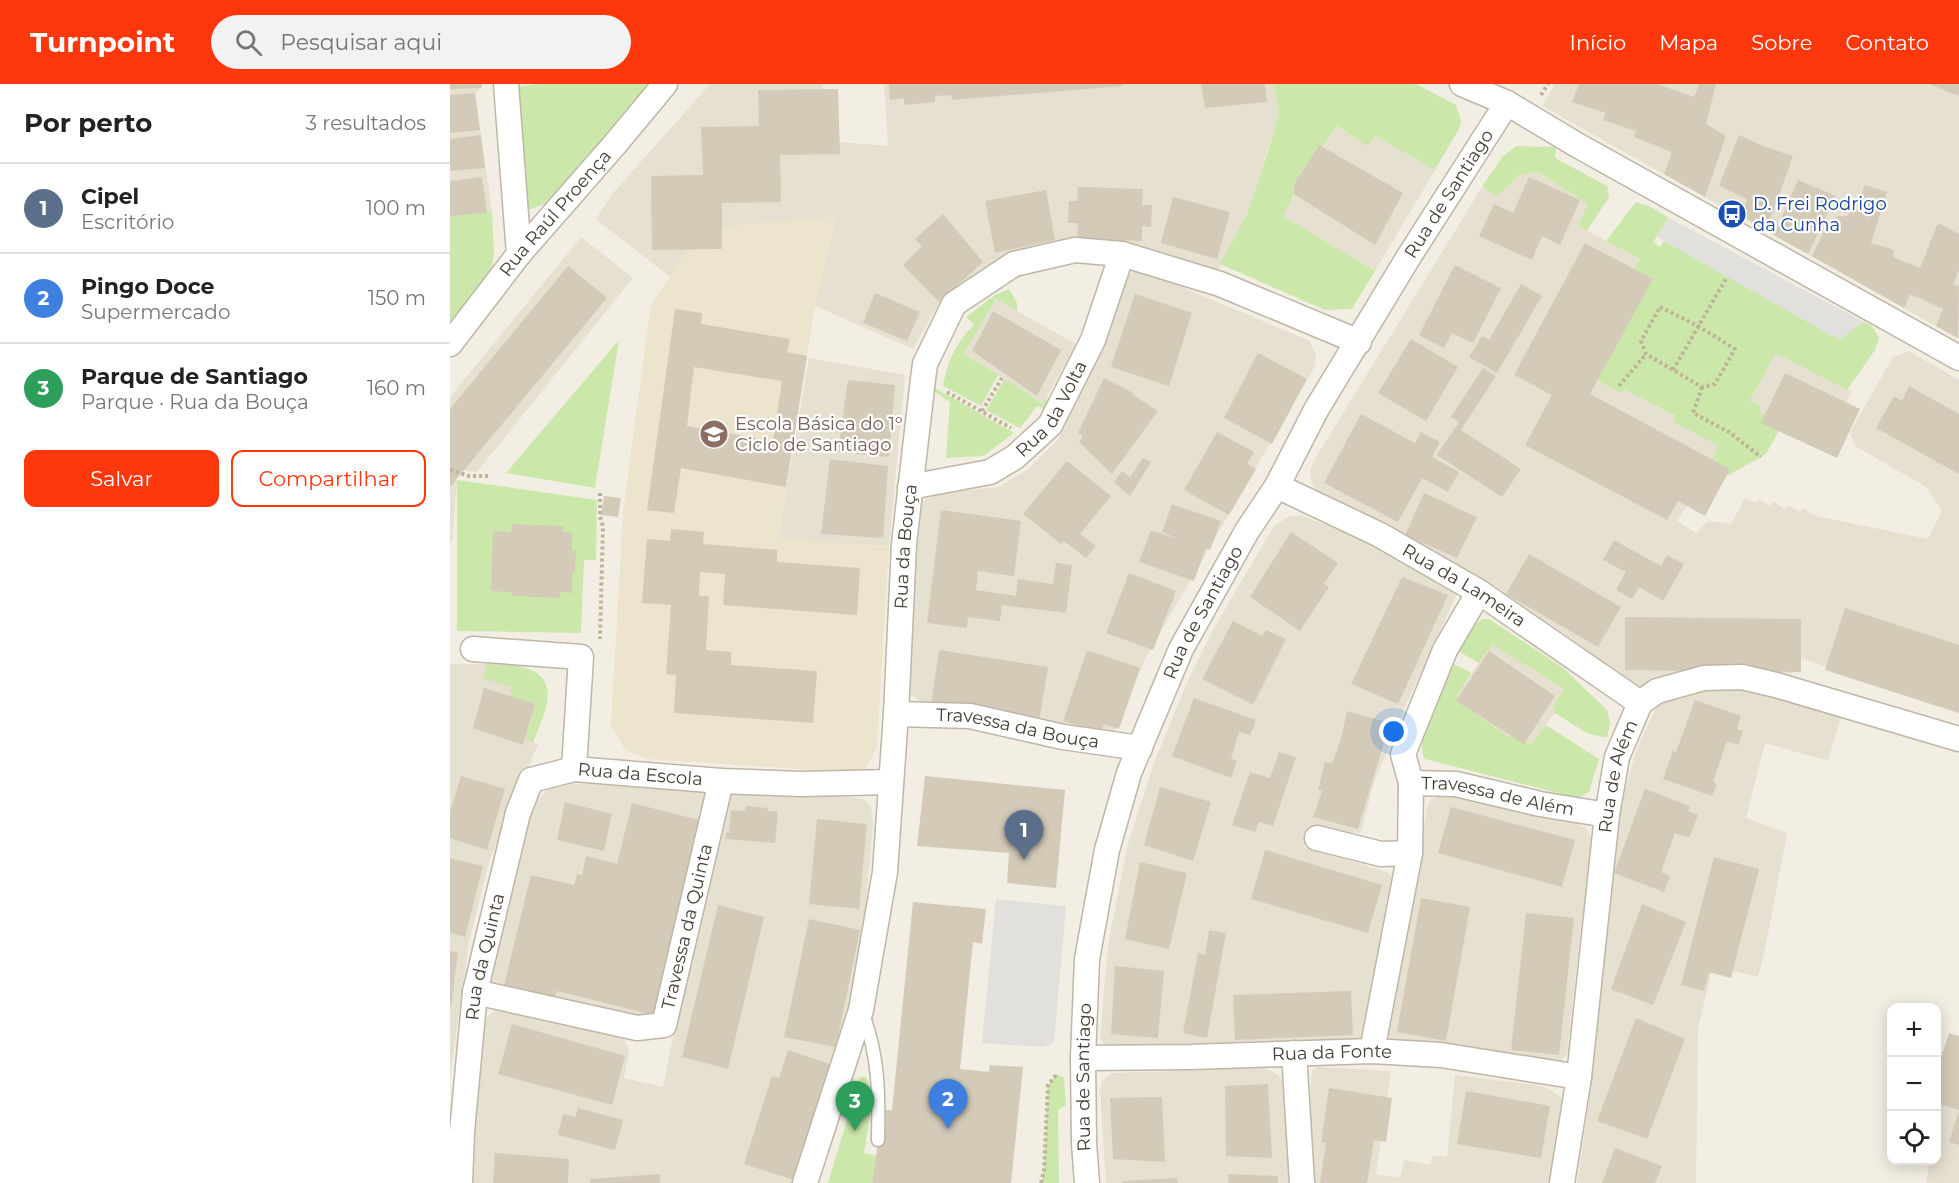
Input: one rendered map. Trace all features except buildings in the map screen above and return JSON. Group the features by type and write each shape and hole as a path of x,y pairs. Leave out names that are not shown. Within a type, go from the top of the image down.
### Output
{"street":[{"path":"506,84 519,254"},
{"name":"Rua Raúl Proença","path":"450,344 519,254 665,84"},
{"path":"1462,84 1507,103 1577,145 1959,358"},
{"name":"Rua de Santiago","path":"1087,1183 1083,1058 1087,959 1107,850 1130,773 1181,650 1247,531 1277,486 1317,410 1408,258 1507,103"},
{"name":"Rua da Bouça","path":"805,1183 861,1010 885,872 896,714 904,544 923,378 925,364 954,304 1014,264 1075,250 1122,254 1220,284 1359,342"},
{"name":"Rua da Volta","path":"910,487 990,472 1015,457 1050,425 1093,340 1122,254"},
{"name":"Rua da Lameira","path":"1277,486 1380,535 1479,592 1640,703"},
{"path":"1410,783 1403,754 1445,650 1479,592"},
{"path":"473,649 581,657"},
{"name":"Rua da Escola","path":"581,657 574,769 721,781 800,784 891,782"},
{"name":"Rua de Além","path":"1562,1183 1579,1077 1607,815 1617,757 1640,703 1658,691 1704,678 1742,677 1959,739"},
{"name":"Travessa da Bouça","path":"896,714 970,716 1063,737 1140,748"},
{"name":"Rua da Quinta","path":"460,1183 462,1132 475,992 518,813 531,780 574,769"},
{"name":"Travessa da Quinta","path":"475,992 637,1028 664,1025 721,781"},
{"name":"Travessa de Além","path":"1372,1051 1410,853 1410,783 1456,784 1540,804 1607,815"},
{"path":"1317,838 1381,854 1410,853"},
{"name":"Rua da Fonte","path":"1083,1058 1372,1051 1441,1055 1579,1077"},
{"path":"1294,1053 1302,1183"}],"lane":[{"path":"861,1010 871,1035 876,1062 878,1140"}],"path":[{"path":"1673,370 1727,277"},
{"path":"1660,307 1698,326 1735,349 1716,384 1702,387 1646,354 1641,341 1660,307"},
{"path":"1619,386 1646,354"},
{"path":"923,378 1032,441"},
{"path":"982,411 1002,378"},
{"path":"1702,387 1693,413 1729,432 1761,457"},
{"path":"450,470 470,476 490,476"},
{"path":"581,657 600,644 603,526 600,517 600,493"},
{"path":"1041,1183 1044,1170 1048,1085 1057,1074 1064,1078"}],"shaded area":[{"path":"450,84 481,88 475,93 492,212 450,216"},
{"path":"710,84 822,84 827,141 888,146 884,84 1274,84 1279,113 1248,212 1218,270 1143,248 995,262 960,284 937,306 913,349 815,306 836,216 716,243 687,252 670,277 596,219 613,193"},
{"path":"1555,84 1959,84 1959,339 1542,106"},
{"path":"1336,126 1367,145 1375,136 1435,170 1375,271 1282,216 1294,194 1294,184 1319,145 1323,147"},
{"path":"1538,172 1589,204 1578,226 1640,259 1580,369 1620,392 1623,388 1675,417 1673,422 1719,445 1705,479 1677,521 1696,533 1708,521 1731,524 1745,498 1756,503 1759,499 1769,506 1773,502 1785,509 1788,505 1800,512 1803,508 1816,516 1928,539 1942,511 1926,487 1855,446 1850,432 1893,357 1909,351 1959,380 1959,709 1800,658 1790,679 1633,688 1573,640 1492,585 1392,529 1317,492 1310,472 1313,462 1482,187 1497,196 1520,175"},
{"name":"Escola Básica do 1º Ciclo de Santiago","path":"836,216 815,306 778,538 889,546 877,747 866,768 846,772 647,759 625,750 611,725 623,512 651,304 687,252 716,243 716,227"},
{"path":"1669,218 1864,322 1839,340 1656,236"},
{"path":"581,237 633,278 477,472 452,469 450,467 450,397"},
{"path":"1141,270 1310,341 1316,356 1315,366 1146,657 1115,731 1106,736 977,707 921,702 911,695 907,685 918,508 925,499 944,493 999,487 1027,470 1058,440 1122,281 1131,273"},
{"path":"996,299 1076,344 1043,404 964,353"},
{"path":"1776,352 1852,392 1823,438 1808,439 1758,412 1750,400"},
{"path":"809,358 905,375 889,546 778,539"},
{"path":"450,479 457,480 452,542 450,542"},
{"path":"1290,516 1304,516 1355,537 1458,592 1403,711 1373,786 1361,832 1343,836 1309,828 1304,847 1387,872 1394,878 1363,1038 1355,1043 1107,1049 1100,1038 1108,945 1128,844 1154,763 1189,678 1214,628 1274,526"},
{"path":"1492,643 1564,689 1552,706 1557,710 1531,744 1513,734 1510,738 1469,710 1472,707 1457,695"},
{"path":"450,664 487,664 484,678 513,687 535,704 525,739 538,744 489,862 469,942 450,1078"},
{"path":"1737,684 1842,714 1828,761 1765,743 1746,818 1787,833 1758,977 1713,966 1698,1028 1696,1183 1577,1183 1587,1116 1614,853 1622,802 1637,748 1656,708 1683,689"},
{"path":"565,783 708,789 660,1006 652,1015 644,1017 500,988 493,984 492,964 530,814 537,801 548,789"},
{"path":"732,791 846,797 863,799 871,806 873,826 863,935 850,1007 836,1056 792,1183 473,1183 472,1138 482,1020 500,1007 622,1033 629,1051 624,1078 663,1087 718,809"},
{"path":"1450,791 1575,822 1586,828 1592,839 1593,850 1581,926 1567,1055 1559,1063 1391,1042 1386,1026 1428,804 1440,793"},
{"path":"996,899 1066,906 1054,1042 1050,1045 1041,1047 982,1043"},
{"path":"1959,1038 1959,1183 1926,1183 1929,1165 1941,1165 1941,1083"},
{"path":"1318,1067 1391,1071 1376,1175 1400,1177 1404,1160 1430,1165 1433,1155 1447,1157 1455,1075 1547,1088 1562,1098 1565,1110 1553,1183 1311,1183 1310,1095 1312,1071"},
{"path":"1265,1068 1277,1074 1282,1080 1290,1183 1106,1183 1100,1089 1103,1080 1111,1073"}],"green space":[{"path":"538,84 652,84 561,198 525,211 516,87"},
{"path":"1274,84 1416,84 1456,105 1461,121 1460,127 1435,170 1375,136 1367,146 1337,126 1322,147 1319,145 1294,184 1294,194 1283,216 1375,271 1352,309 1325,310 1220,264 1248,212 1268,151 1279,113"},
{"path":"1516,146 1556,147 1555,158 1607,186 1609,197 1587,231 1578,226 1588,204 1538,172 1520,175 1497,196 1482,187 1502,157"},
{"path":"1636,202 1651,207 1669,218 1653,242 1660,247 1664,241 1839,339 1864,322 1872,326 1879,338 1875,350 1847,390 1776,353 1750,400 1761,406 1759,412 1782,425 1766,454 1716,482 1705,479 1718,445 1673,422 1675,416 1624,389 1620,393 1579,369 1640,259 1606,241"},
{"path":"492,212 494,253 491,273 450,325 450,216"},
{"path":"1009,289 1017,303 1017,311 996,299 964,353 998,375 981,406 943,386 945,377 957,346 974,325 966,317 995,295"},
{"path":"619,340 595,488 506,473"},
{"path":"1005,379 1043,404 1046,398 1048,400 1046,409 1037,406 1020,428 986,410"},
{"path":"935,388 1014,433 983,456 946,458 950,402 935,392"},
{"path":"457,480 597,500 596,560 584,560 581,633 457,631"},
{"path":"1482,619 1489,619 1562,667 1607,710 1610,723 1607,738 1587,733 1555,713 1556,710 1552,707 1564,689 1492,644 1479,663 1458,651 1470,629"},
{"path":"487,664 524,667 539,675 545,683 548,692 545,712 533,742 525,739 535,704 509,697 512,687 483,678"},
{"path":"1454,664 1471,673 1457,696 1473,707 1470,710 1510,738 1513,734 1531,744 1546,725 1599,759 1589,792 1578,798 1425,759 1422,751 1426,726"},
{"path":"1057,1074 1064,1078 1066,1105 1058,1110 1059,1183 1041,1183 1044,1170 1048,1085"},
{"path":"860,1077 866,1077 871,1095 864,1153 876,1156 872,1183 828,1183"}],"place":[{"name":"D. Frei Rodrigo da Cunha","path":"1732,214"},
{"name":"Escola Básica do 1º Ciclo de Santiago","path":"714,434"},
{"name":"Cipel","path":"1024,860"},
{"name":"Pingo Doce","path":"948,1129"},
{"name":"Parque de Santiago","path":"855,1131"}]}
